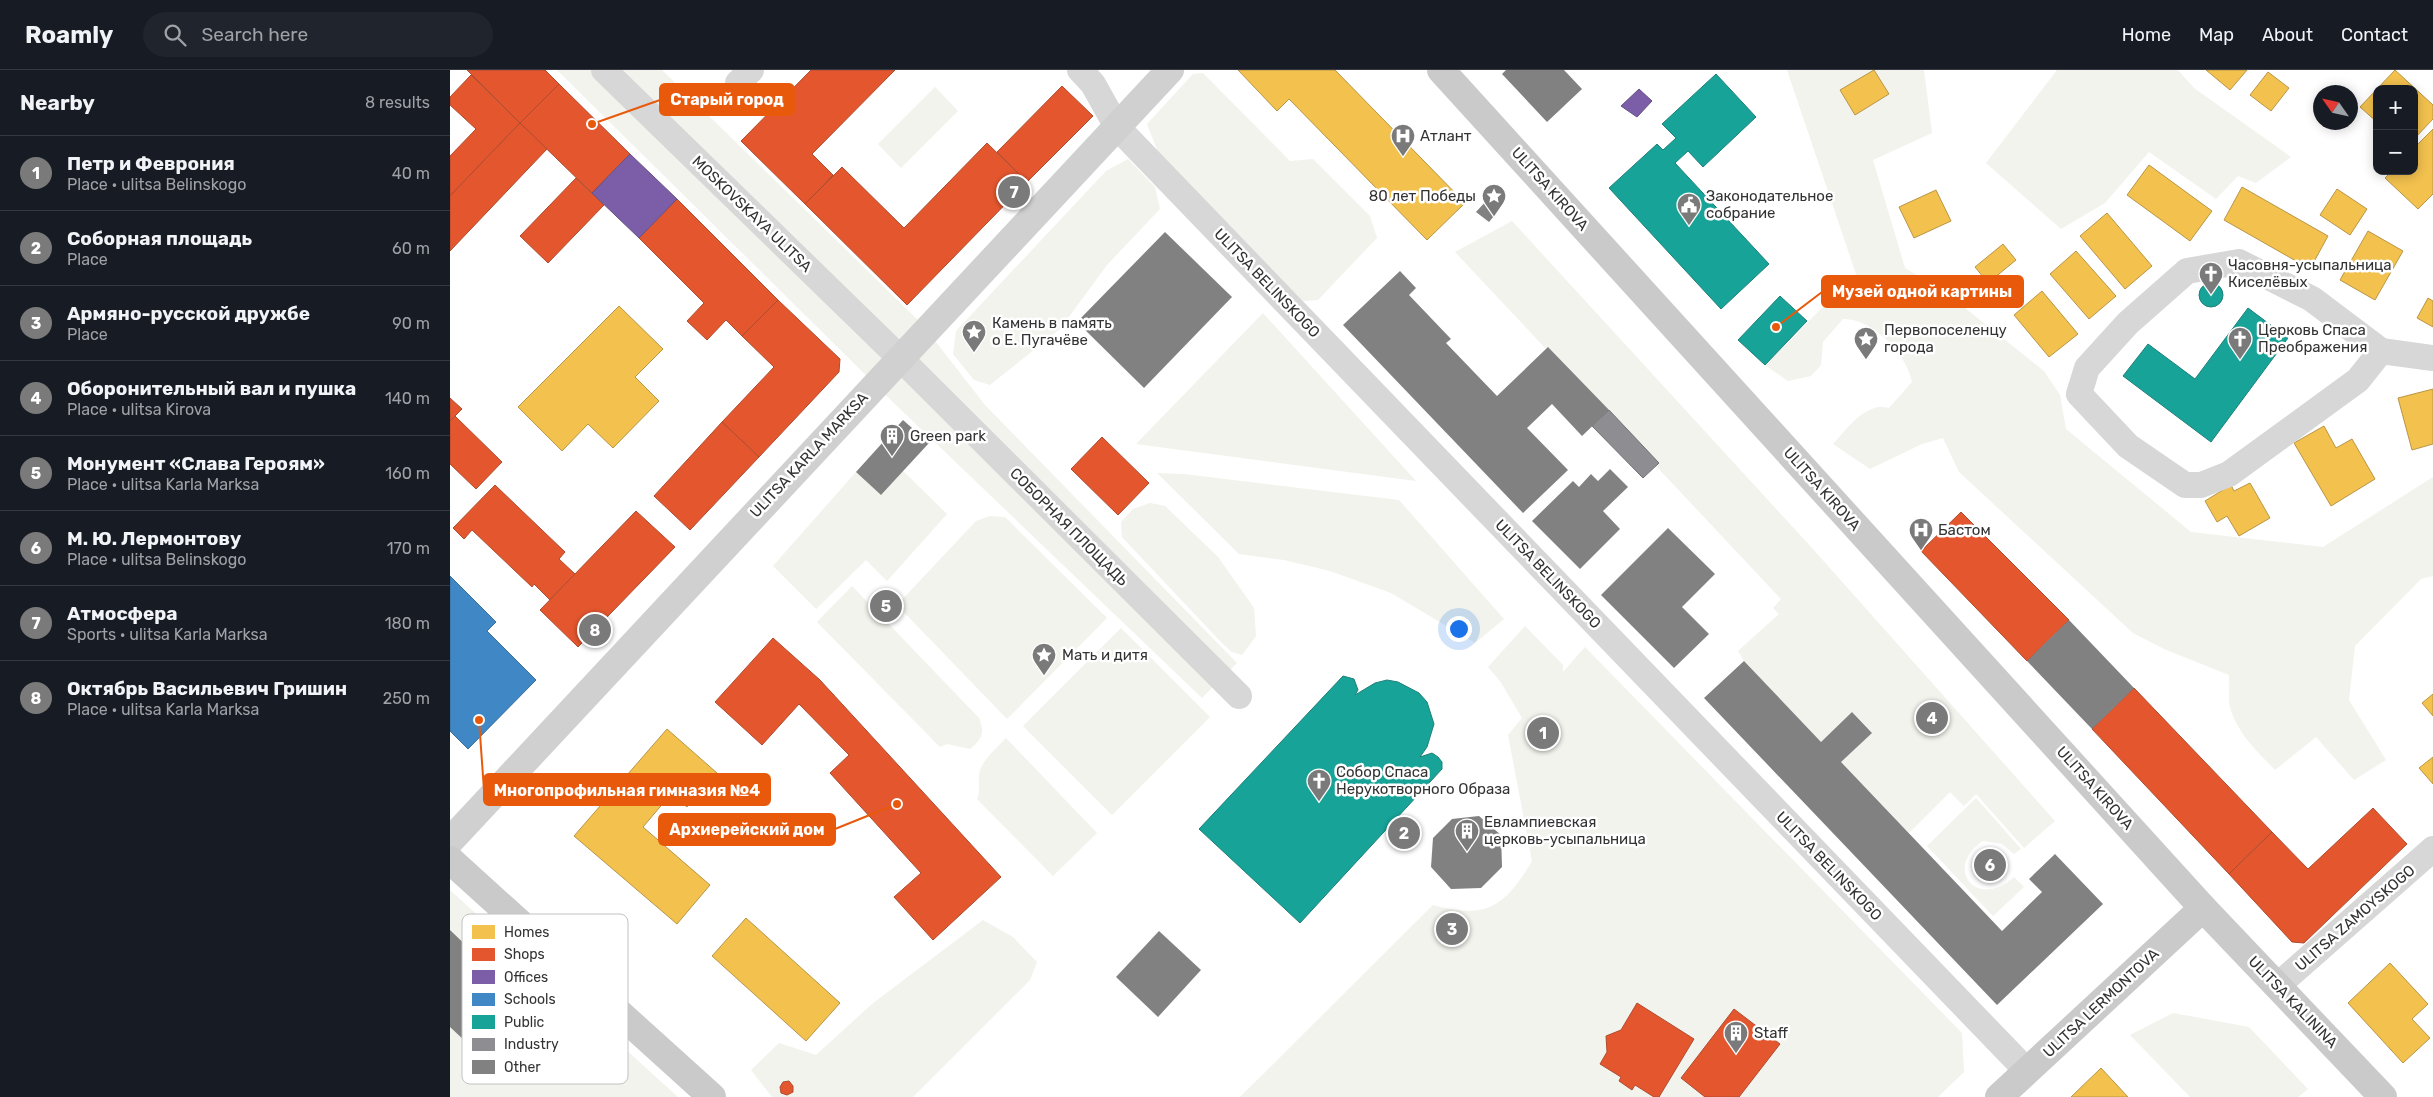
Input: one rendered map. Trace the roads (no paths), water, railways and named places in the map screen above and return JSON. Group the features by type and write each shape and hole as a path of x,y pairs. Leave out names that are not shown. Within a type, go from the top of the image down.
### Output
{"main road":[{"name":"ULITSA KARLA MARKSA","path":"450,841 1170,70"},
{"name":"ULITSA KIROVA","path":"1441,70 2203,908"},
{"path":"450,860 510,914"},
{"name":"ULITSA KALININA","path":"2203,908 2383,1097"},
{"name":"ULITSA LERMONTOVA","path":"1999,1097 2203,908"},
{"path":"628,1021 712,1097"}],"street":[{"name":"MOSKOVSKAYA ULITSA","path":"604,70 900,358"},
{"name":"ULITSA BELINSKOGO","path":"1080,70 1093,84 1117,127 2027,1071"},
{"path":"2381,351 2358,380 2229,474 2201,485 2185,485 2128,446 2079,394 2087,368 2128,323 2187,271 2239,262 2312,298 2381,351 2433,358"},
{"name":"СОБОРНАЯ ПЛОЩАДЬ","path":"900,358 1239,696"},
{"name":"ULITSA ZAMOYSKOGO","path":"2277,986 2433,849"}],"place":[{"name":"Старый город","path":"592,124"},
{"name":"Атлант","path":"1403,157"},
{"name":"Атмосфера","path":"1014,192"},
{"name":"80 лет Победы","path":"1494,217"},
{"name":"Законодательное собрание","path":"1689,226"},
{"name":"Часовня-усыпальница Киселёвых","path":"2211,295"},
{"name":"Музей одной картины","path":"1776,327"},
{"name":"Камень в память о Е. Пугачёве","path":"974,353"},
{"name":"Первопоселенцу города","path":"1866,360"},
{"name":"Церковь Спаса Преображения","path":"2240,360"},
{"name":"Green park","path":"892,457"},
{"name":"Бастом","path":"1921,551"},
{"name":"Монумент «Слава Героям»","path":"886,606"},
{"name":"Октябрь Васильевич Гришин","path":"595,630"},
{"name":"Мать и дитя","path":"1044,676"},
{"name":"Оборонительный вал и пушка","path":"1932,718"},
{"name":"Многопрофильная гимназия №4","path":"479,720"},
{"name":"Петр и Феврония","path":"1543,733"},
{"name":"Собор Спаса Нерукотворного Образа","path":"1319,802"},
{"name":"Архиерейский дом","path":"897,804"},
{"name":"Соборная площадь","path":"1404,833"},
{"name":"Евлампиевская церковь-усыпальница","path":"1467,852"},
{"name":"М. Ю. Лермонтову","path":"1990,865"},
{"name":"Армяно-русской дружбе","path":"1452,929"},
{"name":"Staff","path":"1736,1054"}]}
